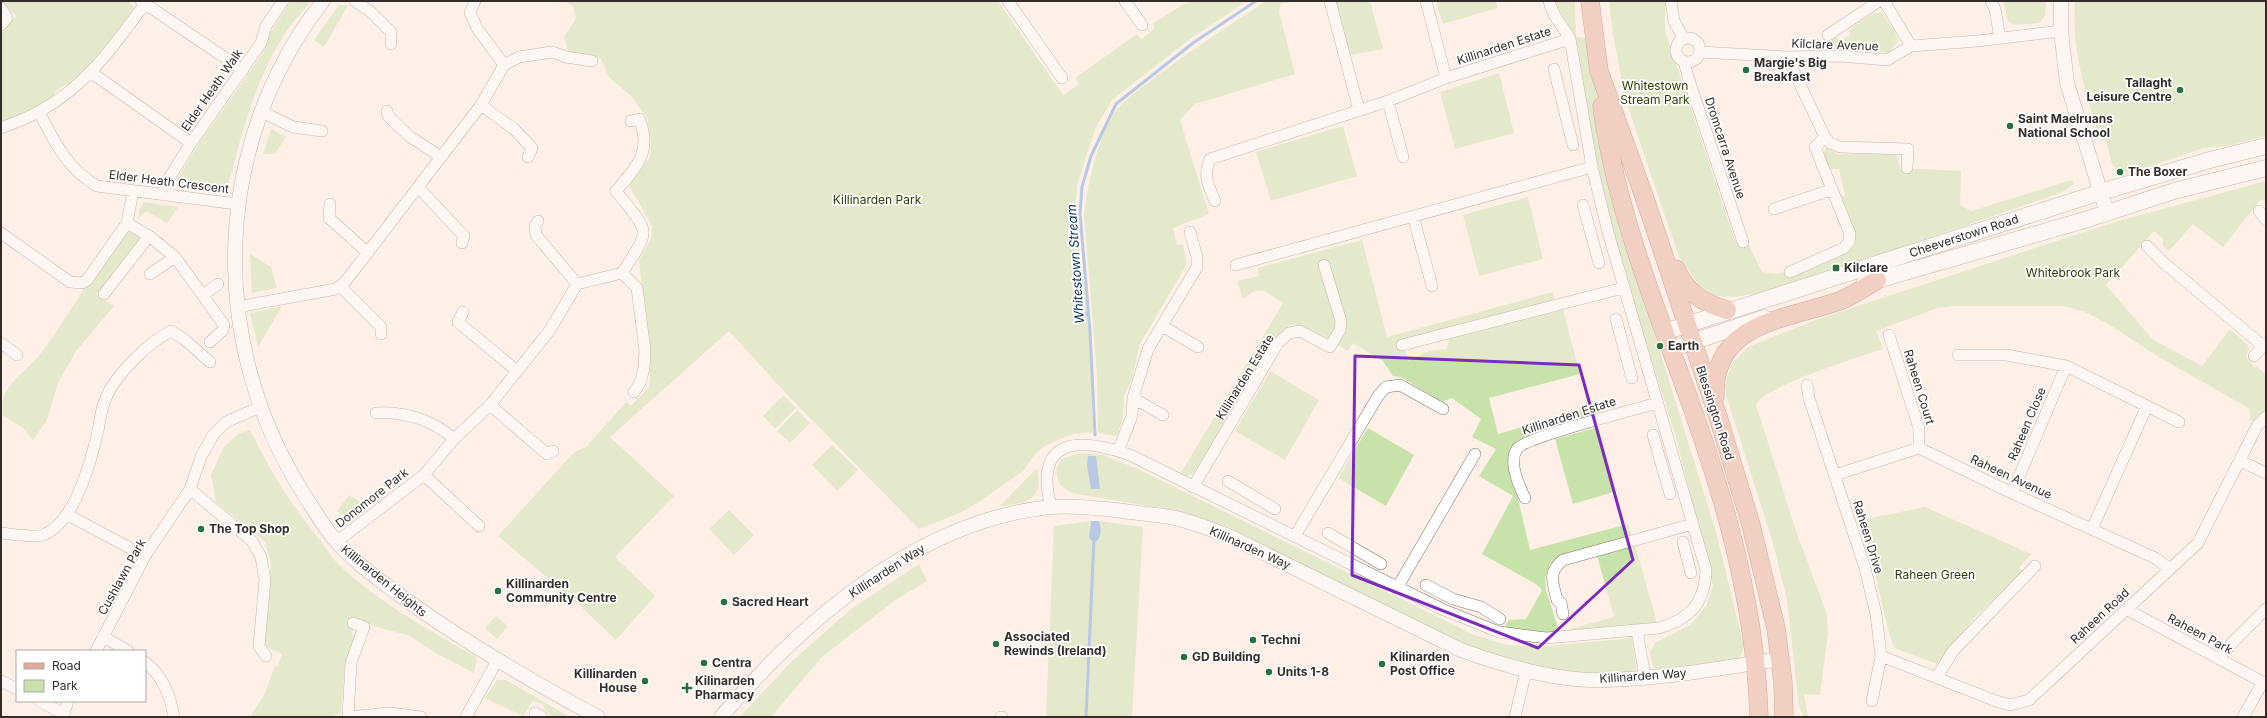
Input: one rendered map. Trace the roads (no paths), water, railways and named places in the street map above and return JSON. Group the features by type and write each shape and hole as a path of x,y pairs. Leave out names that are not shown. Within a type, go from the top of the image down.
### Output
{"main road":[{"name":"Blessington Road","path":"1590,1 1604,119 1617,177 1664,332 1730,526 1746,596 1756,663 1759,717"},
{"name":"Blessington Road","path":"1599,71 1645,199 1716,412 1766,584 1780,659 1784,717"},
{"name":"Cheeverstown Road","path":"1664,332 1727,310 1816,285 2101,192 2266,146"},
{"name":"Cheeverstown Road","path":"1671,349 1876,280 2107,214 2174,191 2266,168"},
{"path":"1645,199 1662,232 1681,282 1700,299 1727,310"},
{"path":"1716,412 1715,382 1717,368 1727,349 1742,334 1844,299 1876,280"}],"street":[{"name":"Elder Heath Walk","path":"163,195 166,183 191,143 261,43 266,26 283,1"},
{"name":"Killinarden Heights","path":"323,1 309,19 278,71 246,160 237,204 234,264 240,334 260,407 291,473 336,542 379,580 435,621 598,717"},
{"path":"355,1 371,12 391,32 391,44"},
{"path":"475,1 470,13 477,28 504,65"},
{"path":"1008,1 1062,78"},
{"path":"1125,1 1142,25"},
{"path":"1330,1 1359,110"},
{"name":"Killinarden Estate","path":"1426,1 1446,78"},
{"name":"Killinarden Estate","path":"1051,507 1046,479 1047,470 1054,454 1061,448 1072,445 1104,448 1118,451 1295,536 1397,588 1460,617 1499,632 1532,638 1546,638 1637,630 1673,624 1687,616 1701,600 1706,570 1608,232 1592,168 1580,105 1570,39 1562,25 1551,12 1549,1"},
{"path":"1671,1 1674,21 1684,39"},
{"path":"1828,35 1879,1"},
{"path":"1884,1 1911,46"},
{"path":"1992,1 1995,9 2000,38"},
{"path":"2061,1 2061,31 2067,82 2107,214"},
{"path":"1,128 39,112 65,95 92,73 120,40 144,2 243,70"},
{"path":"1,8 4,22"},
{"name":"Kilclare Avenue","path":"1700,52 1787,57 1841,56 1887,60 1911,46 1978,42 2061,31"},
{"name":"Killinarden Estate","path":"1215,201 1207,183 1205,170 1210,159 1359,110 1446,78 1570,39"},
{"path":"1684,39 1694,40 1699,45 1700,52 1696,59 1684,61 1677,52 1678,44 1684,39"},
{"path":"237,307 336,289 340,286 481,105 504,65 519,57 552,52 566,57 592,61"},
{"path":"1787,57 1825,137 1830,143 1840,147 1908,149 1907,168"},
{"name":"Dromcarra Avenue","path":"1684,61 1743,242"},
{"path":"1554,69 1573,145"},
{"path":"92,73 191,143"},
{"path":"1388,100 1403,157"},
{"path":"481,105 514,129 532,148 528,157"},
{"path":"1564,108 1580,105"},
{"path":"387,111 388,116 409,136 441,157"},
{"name":"Elder Heath Crescent","path":"39,112 69,164 86,180 96,186 237,204"},
{"path":"262,112 293,127 322,131"},
{"path":"538,221 535,226 536,235 577,284 622,273 642,242 644,230 640,222 616,191 632,172 644,152 645,132 639,119 631,121"},
{"path":"1790,272 1844,248 1849,242 1850,234 1831,190 1815,147 1825,137"},
{"path":"1236,265 1592,168"},
{"path":"418,187 464,236 462,243"},
{"path":"1774,209 1831,190"},
{"path":"1,233 70,282 82,283 87,280 127,223 133,191"},
{"path":"330,204 329,218 368,252"},
{"path":"1583,205 1599,263"},
{"path":"2259,211 2266,220"},
{"path":"1413,216 1432,286"},
{"path":"127,223 149,236 175,257 224,325 223,330 210,342"},
{"path":"1118,451 1132,416 1133,398 1148,349 1197,267 1197,257 1190,232"},
{"path":"1592,236 1608,232"},
{"path":"104,294 149,236"},
{"path":"2147,246 2164,263 2264,345 2254,356"},
{"path":"150,274 175,257"},
{"name":"Killinarden Estate","path":"1193,487 1278,343 1289,333 1300,331 1330,347 1340,330 1341,321 1324,265"},
{"path":"622,273 636,288 645,351 644,368 640,383 634,392"},
{"path":"203,295 218,284"},
{"name":"Donomore Park","path":"336,542 424,475 454,439 490,405 550,330 577,284"},
{"path":"340,286 381,327 381,334"},
{"path":"1402,345 1623,288"},
{"path":"463,312 458,322 517,371"},
{"path":"1616,319 1632,378"},
{"path":"1162,326 1198,347"},
{"path":"1,533 41,536 52,531 68,515 92,456 106,397 128,365 156,338 171,331 184,339 210,362"},
{"name":"Raheen Court","path":"1889,335 1919,428 1919,448"},
{"path":"1,343 17,355"},
{"path":"1625,354 1641,349"},
{"path":"1958,355 2006,355 2066,366 2179,422"},
{"name":"Raheen Close","path":"2012,493 2066,366"},
{"path":"1295,536 1378,396 1386,387 1400,385 1443,409"},
{"name":"Raheen Drive","path":"1807,385 1809,398 1865,568 1876,614 1881,656 1872,701"},
{"path":"1133,398 1163,415"},
{"name":"Killinarden Estate","path":"1525,498 1520,489 1513,460 1517,448 1524,443 1553,433 1657,402"},
{"path":"490,405 547,454 553,451"},
{"path":"2092,529 2147,406"},
{"name":"Cushlawn Park","path":"97,650 145,556 190,490 201,457 213,434 226,422 260,407"},
{"path":"376,413 384,412 427,420 454,439"},
{"name":"Raheen Road","path":"1881,656 1937,677 1996,702 2010,705 2022,704 2029,700 2198,543 2257,426 2266,416"},
{"path":"1653,435 1670,494"},
{"path":"1835,475 1919,448"},
{"name":"Raheen Avenue","path":"1919,448 2012,493 2155,558 2170,568"},
{"path":"1397,588 1475,454"},
{"path":"2240,461 2266,473"},
{"path":"1662,467 1676,464"},
{"name":"Donomore Park","path":"424,475 479,526"},
{"path":"1228,481 1275,509"},
{"path":"190,490 252,541 261,557 265,580 258,646 266,656"},
{"path":"1251,516 1260,500"},
{"name":"Killinarden Way","path":"721,717 772,661 814,624 859,587 912,552 988,519 1051,507 1079,506 1171,517 1202,526 1233,538 1461,650 1496,663 1526,670 1550,675 1595,680 1645,677 1756,663"},
{"path":"68,515 145,556"},
{"path":"1563,614 1561,602 1557,600 1552,574 1556,566 1563,560 1692,524"},
{"path":"1328,533 1381,564"},
{"path":"1684,542 1690,568 1703,560"},
{"path":"1353,566 1361,552"},
{"path":"1937,677 1954,651 2035,566"},
{"path":"1426,585 1453,599 1481,608 1500,619"},
{"path":"1460,617 1466,603"},
{"path":"2220,658 2230,645 2266,608"},
{"name":"Raheen Park","path":"2126,609 2220,658 2264,683 2244,717"},
{"path":"353,623 364,627 351,663 348,717 390,714 421,717"},
{"path":"1637,630 1645,677"},
{"path":"104,637 126,650"},
{"path":"466,717 498,659"},
{"path":"1756,663 1780,659"},
{"path":"146,663 156,671 167,690 174,717"},
{"path":"1515,717 1526,670"},
{"path":"1,681 16,688"},
{"path":"41,702 64,715 68,702"}],"water":[{"path":"1088,456 1096,456 1100,489 1091,489 1087,466"},
{"path":"1091,521 1099,521 1101,528 1099,539 1093,542 1089,538"}],"waterway":[{"name":"Whitestown Stream","path":"1095,435 1090,331 1080,214 1082,187 1091,156 1116,104 1193,43 1256,1"},
{"name":"Whitestown Stream","path":"1081,309 1088,316"},
{"name":"Whitestown Stream","path":"1086,717 1094,539"}],"place":[{"name":"Margie's Big Breakfast","path":"1746,70"},
{"name":"Tallaght Leisure Centre","path":"2180,90"},
{"name":"Saint Maelruans National School","path":"2010,126"},
{"name":"The Boxer","path":"2120,172"},
{"name":"Kilclare","path":"1836,268"},
{"name":"Earth","path":"1660,346"},
{"name":"The Top Shop","path":"201,529"},
{"name":"Killinarden Community Centre","path":"498,591"},
{"name":"Sacred Heart","path":"724,602"},
{"name":"Techni","path":"1253,640"},
{"name":"Associated Rewinds (Ireland)","path":"996,644"},
{"name":"GD Building","path":"1184,657"},
{"name":"Centra","path":"704,663"},
{"name":"Kilinarden Post Office","path":"1382,664"},
{"name":"Units 1-8","path":"1269,672"},
{"name":"Killinarden House","path":"645,681"},
{"name":"Kilinarden Pharmacy","path":"687,688"}],"park label":[{"name":"Whitestown Stream Park","path":"1655,93"},
{"name":"Killinarden Park","path":"877,200"},
{"name":"Whitebrook Park","path":"2073,273"},
{"name":"Raheen Green","path":"1935,575"}]}
